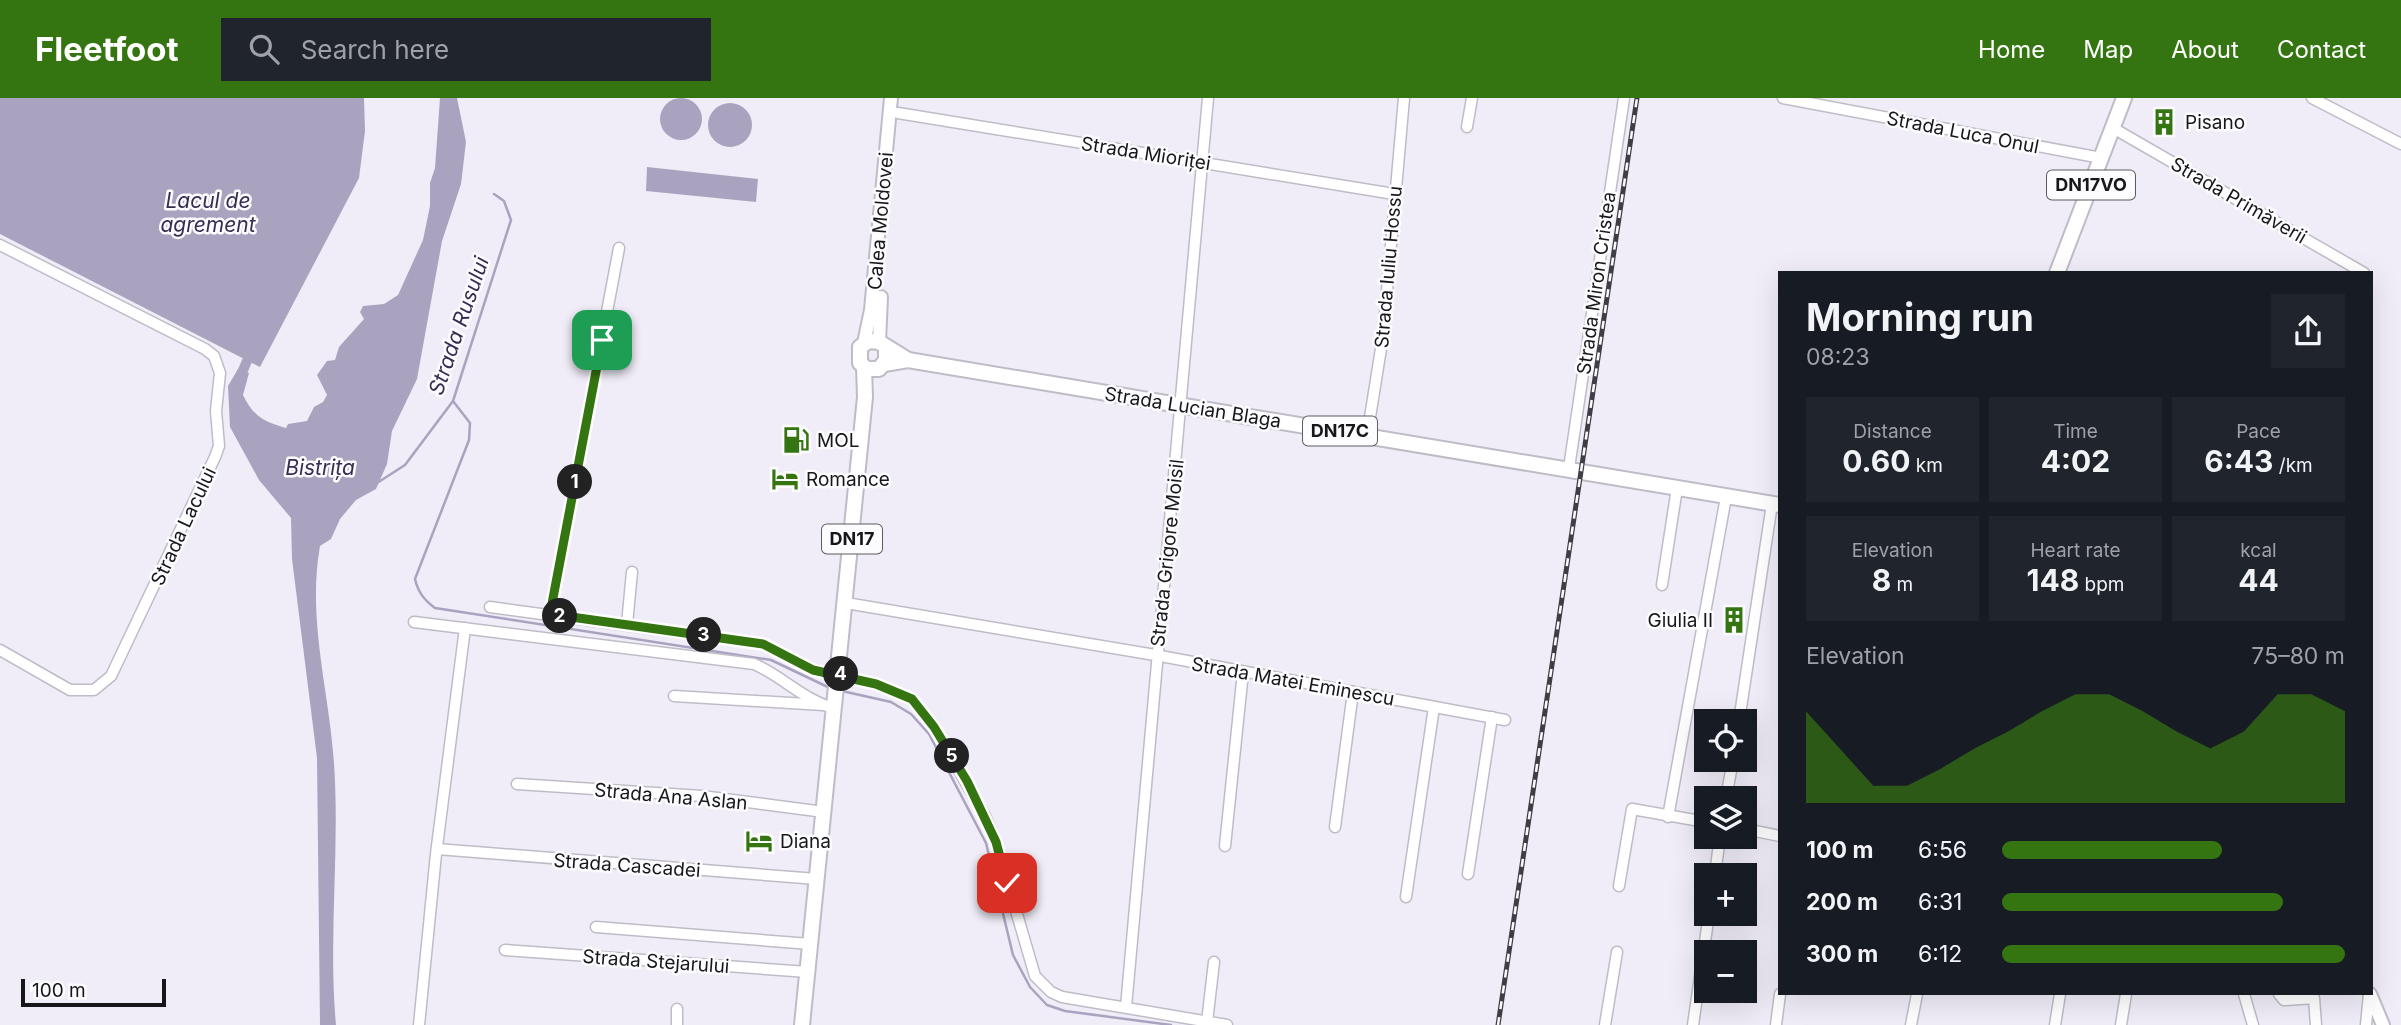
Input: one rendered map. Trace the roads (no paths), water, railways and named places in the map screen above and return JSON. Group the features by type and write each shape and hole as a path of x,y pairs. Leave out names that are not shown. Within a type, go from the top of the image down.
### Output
{"highway":[{"name":"DN17VO","path":"2058,271 2124,98"},
{"path":"864,343 882,345"},
{"name":"DN17","path":"864,343 858,358 875,367"},
{"name":"DN17","path":"802,1025 824,812 830,703 837,677 846,603 865,397 882,345"},
{"name":"Strada Lucian Blaga","path":"882,345 908,360 1776,504"},
{"name":"Strada Lucian Blaga","path":"875,367 908,360"}],"main road":[{"name":"Calea Moldovei","path":"864,343 871,310 891,98"},
{"name":"Calea Moldovei","path":"882,345 900,98"},
{"path":"2369,995 2383,1025"}],"street":[{"name":"Strada Grigore Moisil","path":"1126,1007 1156,655 1182,404 1209,98"},
{"name":"Strada Iuliu Hossu","path":"1367,436 1383,336 1404,98"},
{"path":"1467,127 1472,98"},
{"name":"Strada Miron Cristea","path":"1569,468 1624,98"},
{"name":"Strada Luca Onul","path":"1783,98 2101,158"},
{"path":"2312,98 2401,144"},
{"name":"Strada Mioriței","path":"898,113 1394,194"},
{"name":"Strada Primăverii","path":"2113,128 2361,271"},
{"name":"Strada Lacului","path":"0,245 205,349 214,356 220,373 216,411 219,446 111,676 94,690 70,690 0,650"},
{"path":"550,614 620,248"},
{"path":"1662,585 1676,488"},
{"path":"1668,817 1726,497"},
{"name":"Strada Lucian Blaga","path":"1741,709 1776,504"},
{"path":"627,624 632,572"},
{"name":"Strada Matei Eminescu","path":"846,603 1156,655 1505,720"},
{"path":"490,607 763,644 813,670 876,684 912,699 934,727 967,781 996,842 1035,976 1051,992 1062,997 1227,1025"},
{"path":"414,622 754,664 830,703"},
{"path":"419,1025 437,849 465,628"},
{"path":"1225,846 1243,671"},
{"path":"1335,827 1353,692"},
{"path":"674,696 830,703"},
{"path":"1406,897 1434,707"},
{"path":"1468,874 1492,718"},
{"name":"Strada Ana Aslan","path":"517,785 702,796 824,812"},
{"path":"1619,887 1632,809 1694,820"},
{"path":"1757,831 1778,836"},
{"name":"Strada Cascadei","path":"437,849 817,879"},
{"path":"1693,1025 1707,926"},
{"path":"596,927 810,944"},
{"name":"Strada Stejarului","path":"505,950 808,972"},
{"path":"1605,1025 1617,952"},
{"path":"1207,1022 1214,962"},
{"path":"1776,1025 1780,995"},
{"path":"1911,1025 1917,995"},
{"path":"2055,1025 2060,995"},
{"path":"2121,1025 2126,995"},
{"path":"2244,995 2253,1025"},
{"path":"2280,995 2284,1000 2314,998 2316,1025"},
{"path":"2366,1025 2369,995"},
{"path":"677,1009 677,1025"}],"water":[{"name":"Lacul de agrement","path":"0,98 364,98 365,131 359,178 260,367 0,234"},
{"name":"Bistrița","path":"440,98 457,98 466,142 461,184 442,241 417,379 392,431 387,464 376,489 356,500 340,519 331,539 320,546 317,628 334,763 336,829 333,960 336,1025 320,1025 317,758 292,559 291,518 259,480 230,427 228,386 238,369 249,373 243,395 251,408 260,417 286,428 288,424 307,421 314,407 323,402 327,395 317,375 327,361 335,360 339,347 364,319 360,312 363,306 384,304 398,295 423,240 430,206 430,183 435,168"},
{"path":"681,98 696,104 702,119 696,134 681,140 666,134 660,119 666,104"},
{"path":"730,103 745,110 752,125 745,140 730,147 715,140 708,125 715,110"},
{"path":"647,167 758,179 756,202 646,191"}],"waterway":[{"name":"Strada Rusului","path":"377,483 405,465 453,401 511,220 504,201 494,194"},
{"path":"237,384 247,361"},
{"path":"453,401 470,423 469,440 415,579 422,595 435,608 771,660 832,689"},
{"path":"842,691 891,702 911,714 929,734 986,843 1013,955 1030,987 1047,1005 1065,1011 1171,1025"}],"railway":[{"path":"1498,1025 1637,98"}],"place":[{"name":"Pisano","path":"2164,122"},
{"name":"MOL","path":"796,440"},
{"name":"Romance","path":"785,479"},
{"name":"Giulia II","path":"1734,620"},
{"name":"Diana","path":"759,841"}]}
